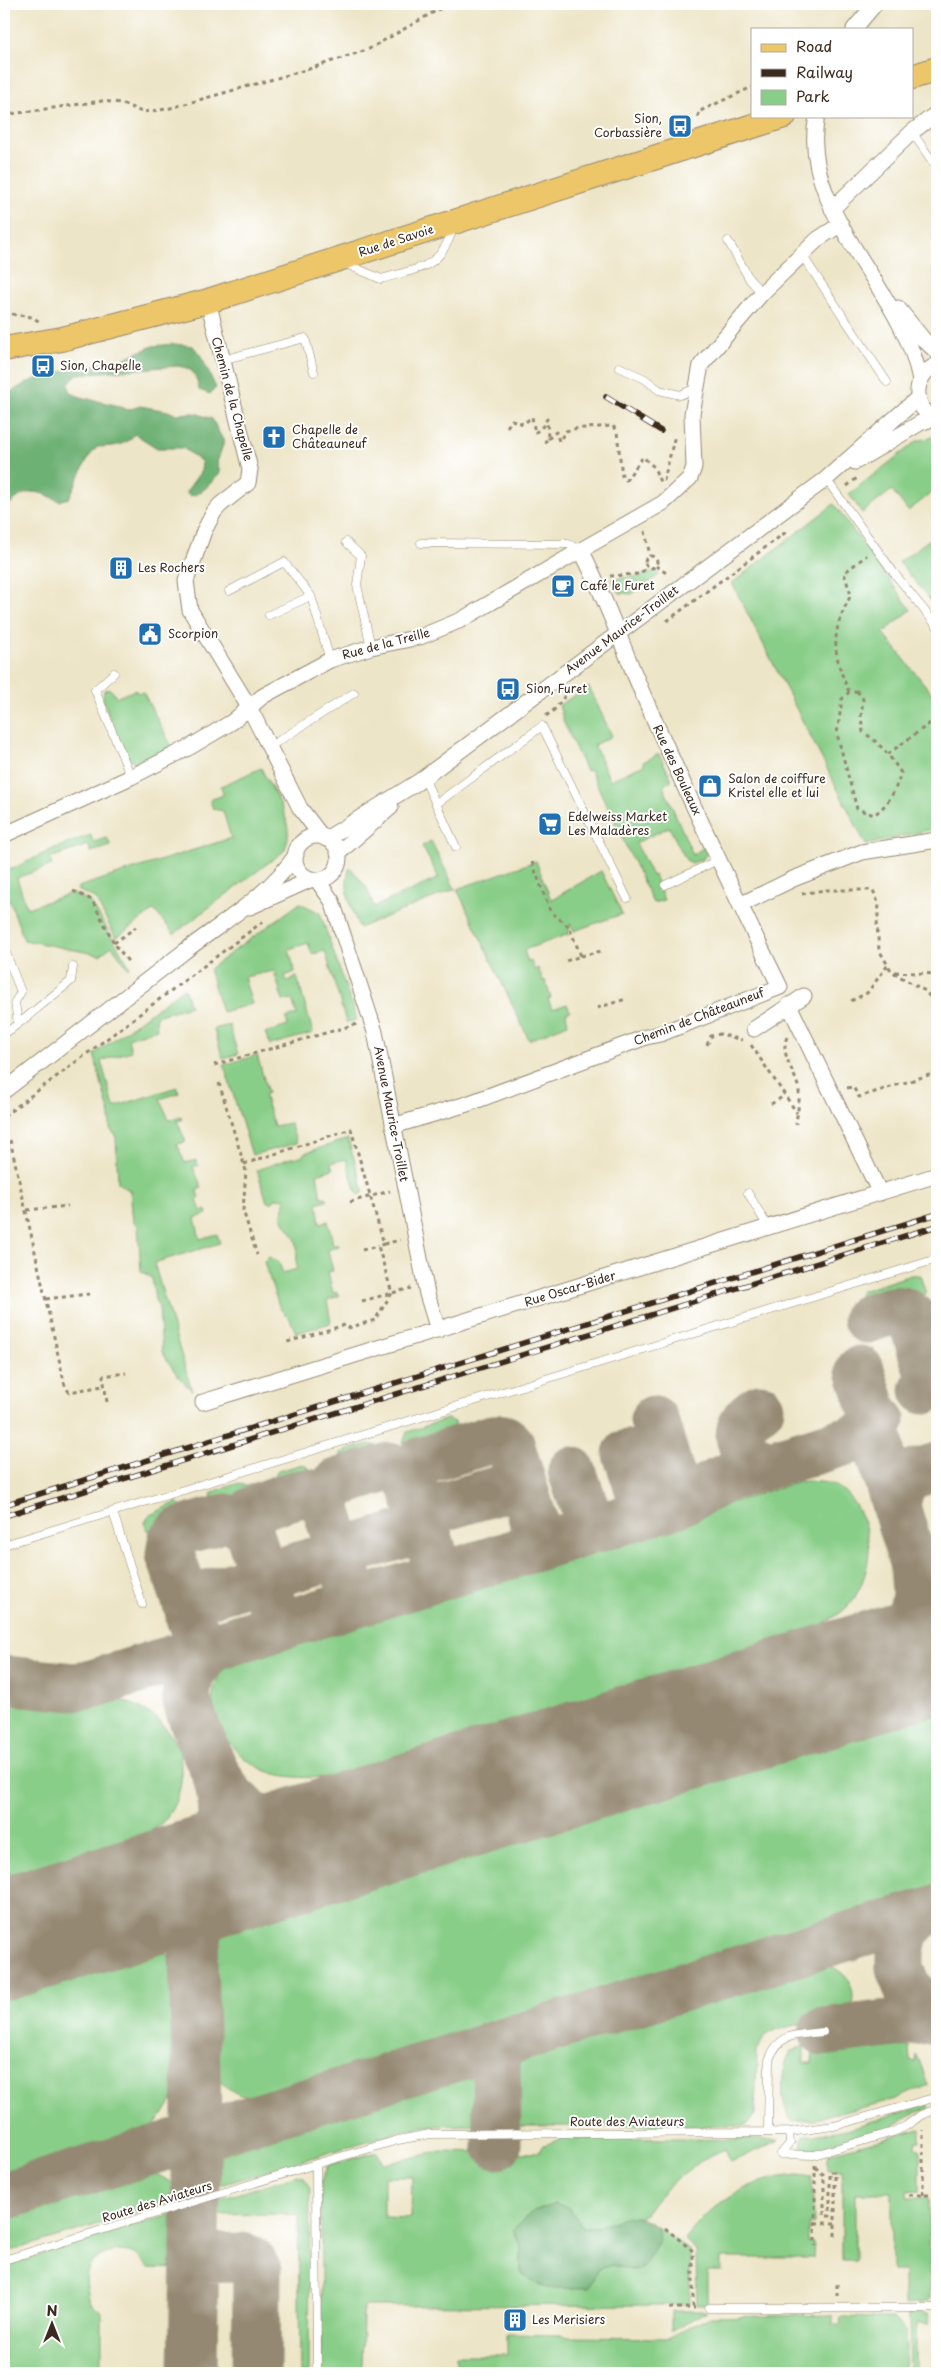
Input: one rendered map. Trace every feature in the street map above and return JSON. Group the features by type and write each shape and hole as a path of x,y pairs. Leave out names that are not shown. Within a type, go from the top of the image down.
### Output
{"main road":[{"path":"914,76 937,69"},
{"name":"Rue de Savoie","path":"4,349 62,339 208,302 778,118"}],"street":[{"path":"855,28 876,4"},
{"path":"832,209 912,132 937,113"},
{"path":"817,118 816,169 832,209 880,286 910,347 917,364 920,380 918,398 927,414 936,419"},
{"path":"692,427 700,365 762,293 818,239 841,224"},
{"path":"880,286 922,339 937,352"},
{"name":"Chemin de la Chapelle","path":"208,302 250,469 248,483 214,512 194,556 186,581 190,610 249,707 300,808 324,838"},
{"path":"920,380 925,373 937,365"},
{"name":"Avenue Maurice-Troillet","path":"338,853 421,780 826,479 918,398"},
{"name":"Avenue Maurice-Troillet","path":"826,479 920,423 936,419"},
{"name":"Rue de la Treille","path":"5,830 131,777 198,742 232,722 263,696 330,660 371,647 420,637 461,620 638,518 663,503 690,478 694,467 692,427"},
{"path":"581,550 595,576 618,633"},
{"name":"Rue des Bouleaux","path":"618,633 639,686 740,906"},
{"name":"Avenue Maurice-Troillet","path":"324,838 421,780"},
{"name":"Chemin de la Chapelle","path":"298,850 300,808"},
{"path":"4,1091 184,952 244,909 287,867 298,850 309,838 324,838 334,844 338,853 338,863 334,872 326,878 314,880 244,909"},
{"path":"740,906 793,879 862,852 937,840"},
{"path":"298,850 299,871 314,880"},
{"name":"Avenue Maurice-Troillet","path":"334,872 332,901 375,1032 427,1294 438,1330"},
{"name":"Avenue Maurice-Troillet","path":"314,880 332,901"},
{"name":"Chemin de Châteauneuf","path":"393,1126 467,1104 646,1037 660,1034 780,987 740,906"},
{"path":"754,1029 804,996"},
{"path":"789,1005 880,1193"},
{"name":"Rue Oscar-Bider","path":"203,1402 937,1175"}],"lane":[{"path":"912,132 937,168"},
{"path":"338,259 380,279 416,268 434,262 441,254 449,242 455,222"},
{"path":"728,241 750,280 762,293"},
{"path":"802,255 887,382"},
{"path":"222,360 305,338 314,372"},
{"path":"619,367 645,379 659,390 680,395 697,388"},
{"path":"826,479 876,549 937,626"},
{"path":"346,542 361,556 357,585 371,647"},
{"path":"421,543 568,544 581,550"},
{"path":"229,591 284,562 311,596 330,660"},
{"path":"269,615 311,596"},
{"path":"114,674 95,690 131,777"},
{"path":"269,747 354,693"},
{"path":"436,804 542,726 626,898"},
{"path":"421,780 436,804 456,847"},
{"path":"665,885 718,860"},
{"path":"4,948 21,992 15,1002 18,1024"},
{"path":"4,1034 71,981 73,967"},
{"path":"748,1193 768,1227"},
{"path":"4,1545 937,1259"},
{"path":"113,1512 142,1604"},
{"path":"768,2132 769,2060 772,2052 778,2042 785,2038 823,2032"},
{"name":"Route des Aviateurs","path":"4,2260 316,2164 398,2140 430,2134 790,2132 834,2126 937,2096"},
{"path":"790,2132 790,2143 782,2154 814,2155 893,2132 937,2108"},
{"path":"316,2164 317,2373"},
{"path":"708,2308 937,2308"}],"path":[{"path":"4,115 102,101 121,103 142,112 166,109 309,70 369,49 448,4"},
{"path":"699,117 698,112 751,87"},
{"path":"507,427 512,420 523,424 532,418 535,433 544,426 547,419 548,439"},
{"path":"541,445 556,432 559,441 566,430 613,426 617,432 622,476 626,480 643,457 654,468 660,482 664,480 677,427 692,427"},
{"path":"638,518 648,536 650,556"},
{"path":"849,692 838,666 834,649 840,615 852,595 844,573 876,549"},
{"path":"650,556 657,560 656,566"},
{"path":"648,568 644,561 650,556"},
{"path":"595,576 638,574 656,566"},
{"path":"656,566 668,576 675,570"},
{"path":"857,691 863,700 861,717 864,732 876,740 888,754 901,773 895,793 886,806 874,815 857,808 837,734 842,699 849,692 857,691"},
{"path":"888,754 937,718"},
{"path":"532,862 550,911 569,927 581,956"},
{"path":"796,896 824,890 873,890 879,905 877,926 879,950 892,972 927,992 937,1014"},
{"path":"73,891 92,900 114,943 130,964"},
{"path":"4,1116 272,914"},
{"path":"114,943 136,927"},
{"path":"566,962 601,951"},
{"path":"851,1001 867,993 888,965"},
{"path":"892,972 937,974"},
{"path":"597,1008 626,999"},
{"path":"214,1065 362,1022"},
{"path":"796,1124 799,1089 786,1052 785,1042 788,1037 801,1031"},
{"path":"708,1045 711,1036 720,1034 750,1043 797,1113"},
{"path":"831,1092 853,1087 859,1098 932,1074 937,1070"},
{"path":"219,1083 246,1171 244,1210 257,1255"},
{"path":"771,1104 784,1096"},
{"path":"244,1164 351,1129 384,1244"},
{"path":"10,1140 65,1386 69,1392 103,1386"},
{"path":"350,1202 390,1191"},
{"path":"27,1210 68,1206"},
{"path":"362,1250 400,1240"},
{"path":"284,1343 345,1325 348,1328 375,1320 392,1293 378,1246"},
{"path":"362,1301 412,1288"},
{"path":"46,1299 89,1294"},
{"path":"107,1402 103,1386 103,1376 126,1373"},
{"path":"914,2120 923,2128 922,2194"},
{"path":"814,2155 815,2246"},
{"path":"815,2166 824,2176 824,2216 830,2216 830,2172 835,2172 835,2240"},
{"path":"909,2194 937,2194"},
{"path":"815,2223 835,2223"},
{"path":"665,2228 693,2251 693,2308"},
{"path":"669,2308 708,2308"}],"green space":[{"path":"174,344 193,346 201,356 216,388 210,394 199,390 197,380 190,370 177,366 77,374 68,384 71,393 128,410 140,406 175,414 195,413 212,419 224,442 217,462 220,474 202,491 189,496 186,492 201,471 202,462 183,448 157,448 135,434 122,444 97,447 88,458 69,498 59,501 43,494 29,492 17,498 4,511 4,392 11,392 26,383 49,374 120,360 153,346"},
{"path":"937,437 937,489 908,511 892,490 862,513 849,494 917,441"},
{"path":"834,504 911,610 883,633 934,696 937,694 937,828 866,845 732,583"},
{"path":"930,539 937,540 937,587 931,601 899,562"},
{"path":"656,570 659,575 632,594 620,593 611,579 640,576"},
{"path":"589,687 612,736 594,745 610,780 644,765 643,762 659,754 672,780 663,786 693,855 704,847 706,854 703,859 692,863 686,860 669,827 636,843 652,876 654,875 664,900 653,903 590,770 586,771 564,723 559,705"},
{"path":"110,689 117,697 135,690 139,693 143,692 172,747 136,764 122,751 103,699 104,690"},
{"path":"261,768 286,819 288,840 284,851 174,934 154,910 116,938 95,898 77,890 78,887 231,838 223,811 213,809 210,800 223,795 221,786"},
{"path":"91,835 93,842 107,838 111,846 91,852 88,845 50,858 52,865 17,878 27,908 72,893 91,902 130,967 128,968 112,946 100,955 24,940 4,885 4,859 10,870 55,848"},
{"path":"431,841 455,889 359,928 347,890 350,867 367,888 374,907 439,878 422,846"},
{"path":"536,861 551,900 601,871 622,914 574,931 570,924 569,934 524,950 528,962 531,961 534,970 538,968 543,981 545,980 551,998 548,999 552,1009 567,1004 570,1011 566,1013 568,1024 529,1040 457,889"},
{"path":"300,903 320,913 357,1020 346,1022 325,951 312,954 308,943 289,949 295,972 285,976 287,981 297,977 313,1033 270,1045 265,1033 288,1026 286,1018 297,1015 292,999 283,1001 274,971 244,977 252,1004 222,1012 209,969"},
{"path":"184,988 190,1006 156,1016 157,1029 128,1038 131,1051 101,1061 114,1107 177,1087 179,1093 160,1099 169,1120 181,1117 182,1120 177,1121 186,1142 177,1144 185,1163 196,1160 198,1165 193,1167 202,1188 197,1190 199,1199 197,1200 201,1211 206,1210 207,1214 195,1218 200,1239 217,1234 220,1243 154,1263 192,1391 175,1372 162,1352 159,1307 155,1300 152,1278 141,1271 138,1226 133,1221 130,1191 118,1183 116,1136 110,1129 110,1116 94,1054"},
{"path":"229,1025 238,1054 223,1059 214,1029"},
{"path":"257,1055 268,1093 264,1095 274,1126 290,1123 297,1143 252,1155 224,1065"},
{"path":"348,1139 364,1192 359,1195 355,1189 346,1159 331,1163 333,1169 317,1174 321,1197 326,1197 327,1200 317,1203 320,1223 328,1221 333,1244 338,1243 339,1246 328,1250 333,1271 328,1272 333,1293 337,1292 339,1296 327,1300 331,1323 296,1333 290,1319 280,1309 264,1262 269,1257 279,1263 283,1273 297,1269 296,1241 282,1218 285,1199 276,1198 273,1202 267,1202 257,1170 291,1158 302,1157 304,1153"},
{"path":"911,1275 920,1275 926,1294 865,1313 857,1300 861,1291"},
{"path":"447,1419 454,1422 455,1438 408,1452 404,1450 403,1443 407,1432"},
{"path":"368,1444 379,1449 382,1453 382,1460 346,1471 342,1469 338,1460 342,1452"},
{"path":"303,1464 310,1469 310,1482 278,1492 275,1490 272,1479 278,1471"},
{"path":"798,1482 823,1482 836,1486 850,1498 864,1525 869,1552 864,1577 853,1600 843,1611 803,1635 343,1777 290,1777 269,1772 248,1761 237,1752 220,1728 213,1702 214,1688 223,1670 247,1652"},
{"path":"239,1483 248,1487 252,1495 250,1500 218,1510 214,1509 211,1494"},
{"path":"177,1502 183,1509 183,1519 147,1531 145,1522 150,1515"},
{"path":"4,1691 119,1700 140,1707 154,1717 176,1743 180,1756 180,1787 175,1803 167,1817 157,1827 141,1836 104,1852 4,1881"},
{"path":"937,1714 937,1895 268,2100 256,2099 230,2089 223,2084 213,2067 208,2056 209,1955 212,1943 223,1929 906,1719"},
{"path":"152,1951 171,1957 181,1974 179,2079 171,2102 163,2115 149,2129 130,2142 4,2180 4,1997"},
{"path":"814,1963 833,1967 851,1985 853,1993 849,2012 778,2029 764,2036 757,2052 755,2116 746,2126 518,2126 518,2066 522,2052"},
{"path":"846,2045 909,2047 910,2061 916,2062 917,2054 928,2085 896,2099 816,2119 792,2121 785,2106 783,2096 783,2077 791,2051 804,2046 804,2063 812,2063 813,2047 845,2047"},
{"path":"457,2072 465,2073 476,2084 476,2125 429,2126 404,2130 208,2189 205,2186 205,2179 209,2168 227,2142"},
{"path":"928,2104 929,2109 914,2113 885,2131 814,2151 802,2148 802,2137 847,2129"},
{"path":"920,2129 920,2141 916,2141 916,2148 920,2149 920,2190 907,2191 907,2197 927,2197 929,2199 930,2301 904,2304 904,2271 892,2271 892,2193 855,2193 855,2260 842,2260 842,2170 827,2169 827,2158 830,2153"},
{"path":"563,2138 779,2140 731,2162 725,2149 701,2161 669,2186 642,2217 626,2218 598,2226 583,2227 570,2209 537,2211 532,2212 514,2229 521,2248 521,2273 588,2288 597,2270 612,2265 635,2271 659,2239 657,2227 690,2251 690,2305 363,2306 362,2373 321,2373 321,2182 328,2165 377,2152 384,2164 442,2151 539,2153 542,2146","holes":["384,2177 412,2177 411,2218 384,2217"]},
{"path":"139,2169 168,2181 173,2185 178,2196 171,2202 4,2253 4,2210"},
{"path":"297,2175 304,2177 310,2189 309,2373 300,2373 298,2214 206,2215 208,2205 214,2201"},
{"path":"798,2175 812,2177 814,2224 808,2225 808,2242 814,2242 813,2258 721,2258 721,2271 707,2271 707,2305 697,2305 696,2250 684,2239 720,2203 734,2194 763,2181"},
{"path":"555,2204 570,2209 583,2227 603,2225 626,2217 645,2220 657,2227 660,2239 643,2268 635,2271 612,2265 597,2270 589,2288 553,2288 544,2286 528,2279 521,2273 521,2248 513,2229 532,2212"},
{"path":"171,2214 179,2220 180,2269 149,2268 135,2254 123,2251 103,2255 93,2262 87,2271 86,2280 90,2302 102,2312 102,2373 4,2373 4,2266"},
{"path":"671,2311 707,2311 671,2331"},
{"path":"909,2313 928,2313 929,2324 916,2324 916,2373 910,2373"},
{"path":"833,2315 833,2325 841,2325 840,2317 894,2318 903,2328 905,2335 905,2373 456,2373 456,2355 507,2355 507,2334 561,2335 566,2337 668,2338 708,2317"}],"taxiway":[{"path":"867,1319 895,1311 901,1311 911,1316 930,1377 924,1390"},
{"path":"826,1686 863,1670 887,1653 904,1631 914,1606 916,1594 914,1566 881,1457 877,1423 860,1370"},
{"path":"760,1408 743,1423 740,1431 741,1440 744,1448 750,1455 771,1464"},
{"path":"654,1420 673,1483 681,1493 691,1496"},
{"path":"4,1680 74,1687 89,1685 676,1504 728,1477 863,1436 881,1420"},
{"path":"410,1480 412,1468 419,1462 492,1439 504,1439 510,1444 536,1529 548,1538 559,1540"},
{"path":"627,1454 644,1503 658,1509"},
{"path":"325,1503 328,1492 337,1483 389,1467 402,1470 410,1480 435,1559 433,1572 426,1581"},
{"path":"896,1508 903,1483 919,1472 937,1467"},
{"path":"572,1471 589,1520 603,1526"},
{"path":"424,1525 427,1516 436,1509 512,1486 524,1491"},
{"path":"262,1631 271,1621 273,1609 248,1528 252,1512 272,1502 308,1493 317,1496 325,1503 350,1584 356,1593 372,1598"},
{"path":"193,1668 196,1656 196,1642 189,1611 170,1554 172,1541 181,1531 226,1518 241,1522 248,1528"},
{"path":"346,1570 347,1559 357,1548 407,1533 420,1535 430,1544"},
{"path":"190,1618 193,1605 202,1596 247,1582 258,1584 267,1592 271,1580 279,1572 326,1558 336,1560 346,1570"},
{"path":"214,1646 198,1662 192,1672 188,1682 187,1699 193,1720 210,1759 229,1794 242,1807 258,1818 287,1830 312,1834 363,1828"},
{"path":"152,1893 187,1874 211,1849 218,1834 222,1818 222,1799 217,1777"},
{"path":"193,2373 197,2109 193,1955 201,1921 213,1897 235,1876 259,1860"},
{"path":"4,2196 937,1909"},
{"path":"919,1915 905,1931 900,1951 900,1968 908,1989 937,2016"},
{"path":"823,2032 937,2018"},
{"path":"496,2045 497,2145"},
{"path":"195,2241 195,2253 201,2258 242,2257 251,2260 257,2270 256,2373"}],"runway":[{"path":"4,1939 937,1652"}],"railway":[{"path":"606,397 661,431"},
{"path":"4,1505 937,1214"},
{"path":"4,1516 937,1226"}],"place":[{"name":"Sion, Corbassière","path":"680,126"},
{"name":"Sion, Chapelle","path":"43,366"},
{"name":"Chapelle de Châteauneuf","path":"274,437"},
{"name":"Les Rochers","path":"121,568"},
{"name":"Café le Furet","path":"563,586"},
{"name":"Scorpion","path":"150,634"},
{"name":"Sion, Furet","path":"508,689"},
{"name":"Salon de coiffure Kristel elle et lui","path":"710,786"},
{"name":"Edelweiss Market Les Maladères","path":"550,824"},
{"name":"Les Merisiers","path":"515,2320"}]}
